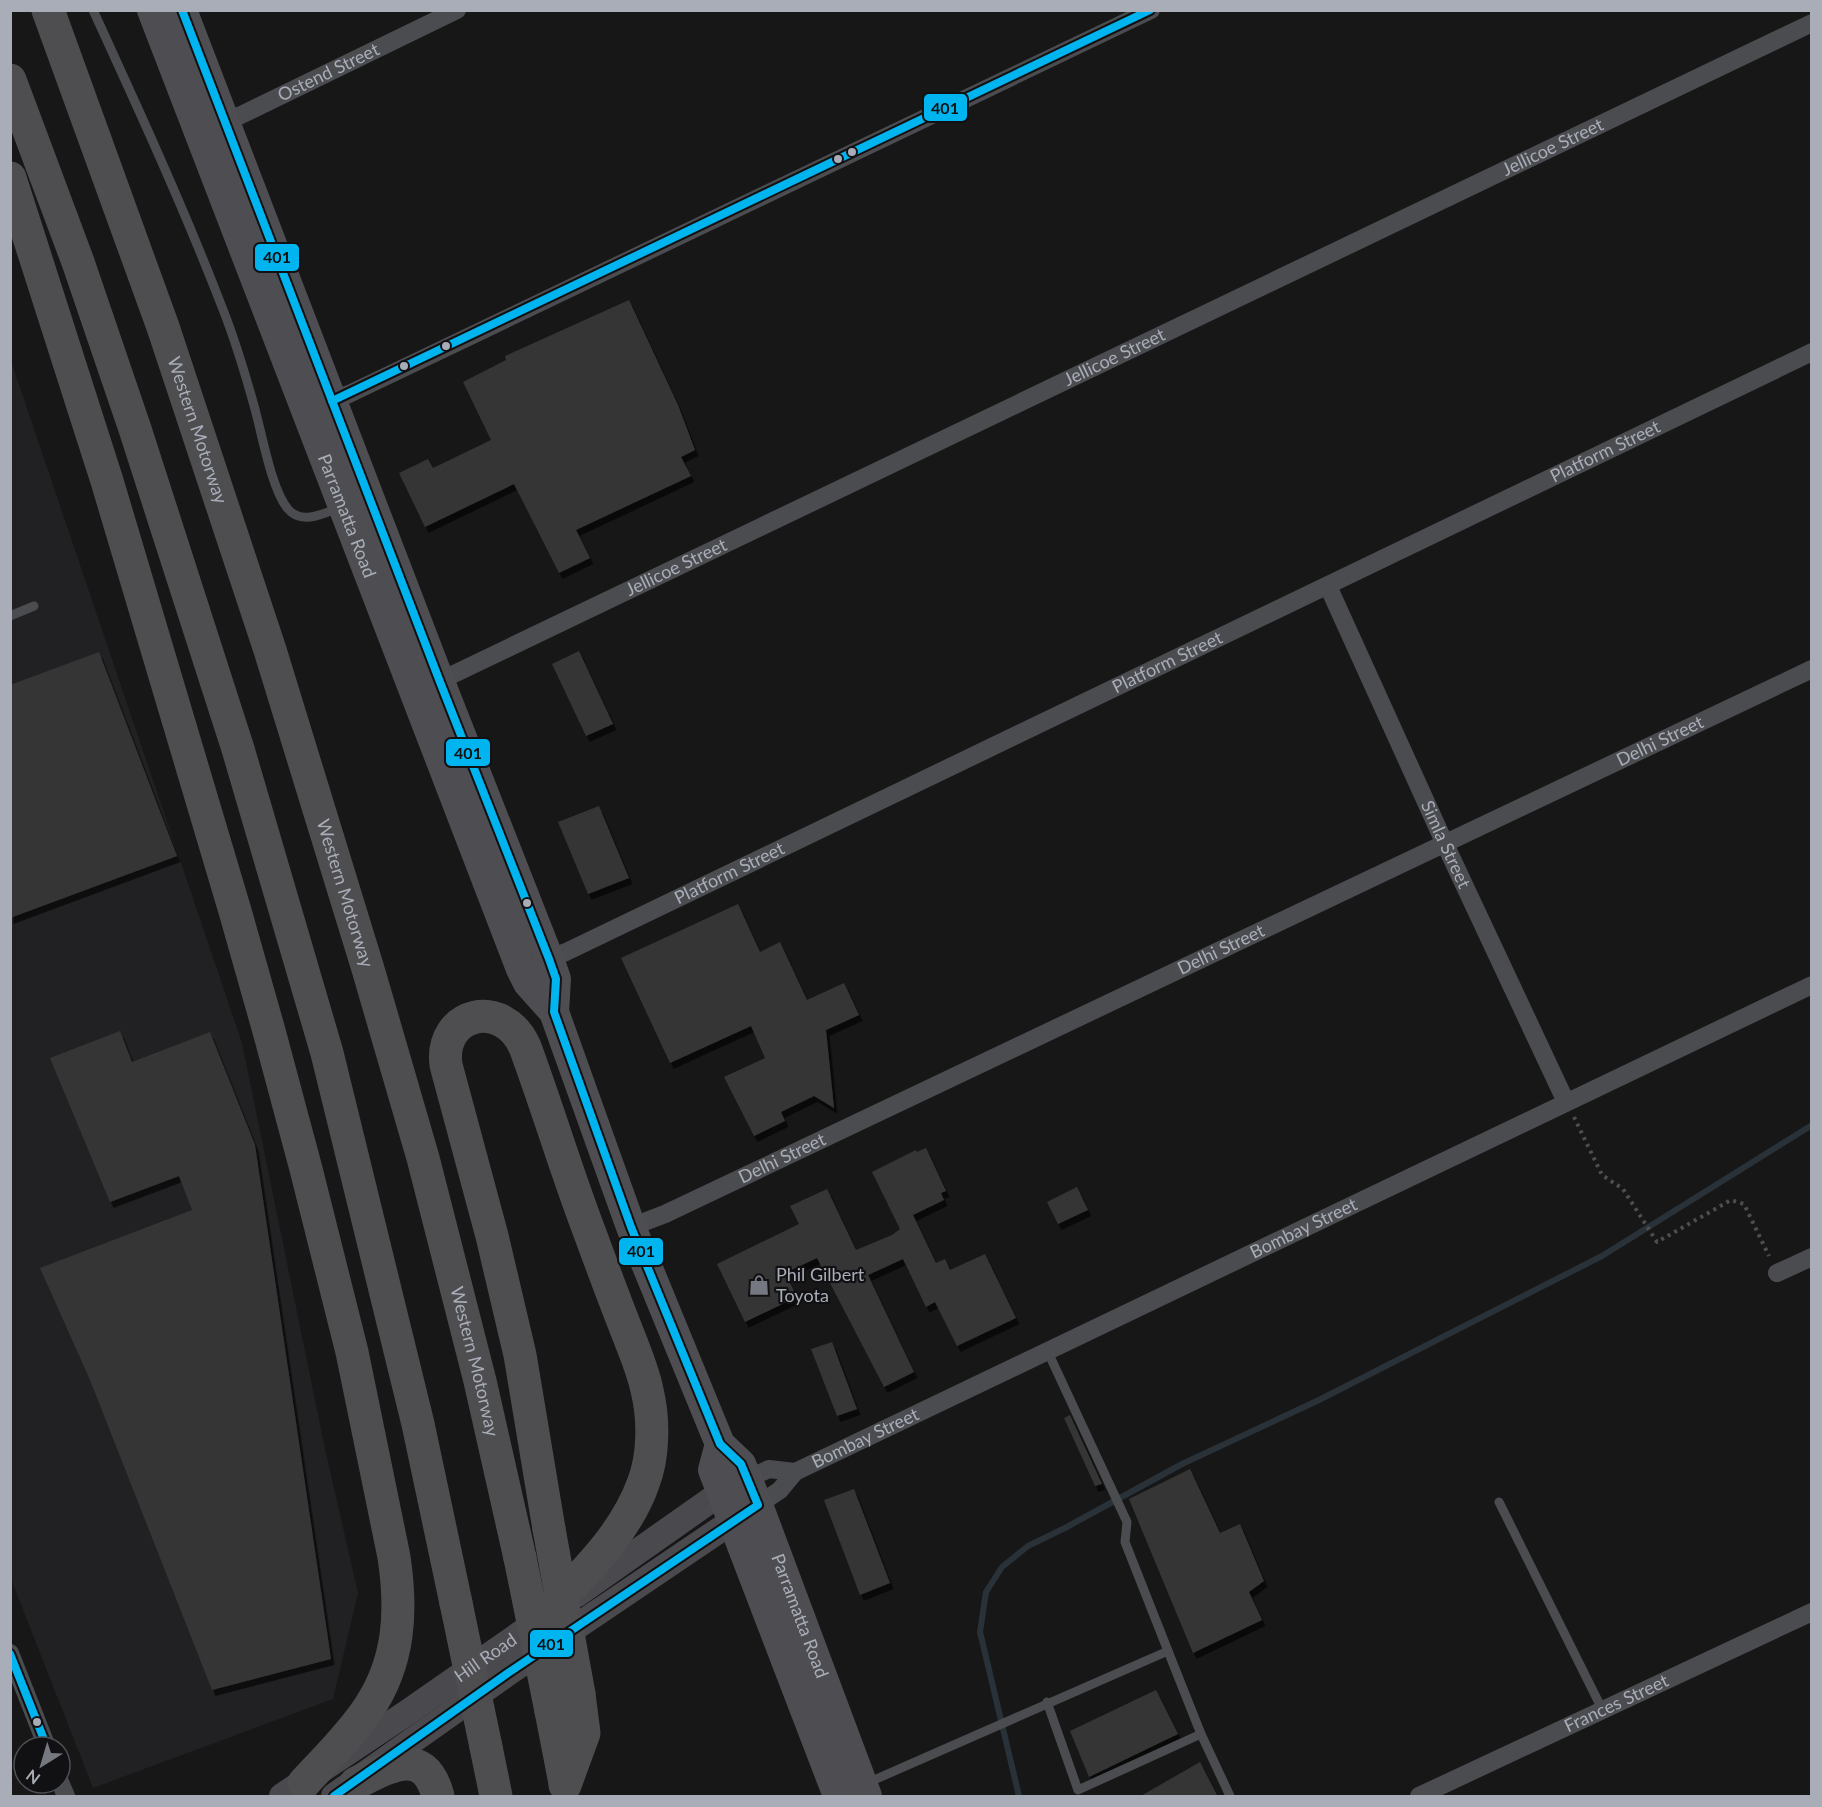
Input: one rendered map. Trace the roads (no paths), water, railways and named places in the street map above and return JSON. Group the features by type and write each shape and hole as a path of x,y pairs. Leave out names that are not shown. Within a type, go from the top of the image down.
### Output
{"highway":[{"name":"Western Motorway","path":"48,10 163,327 270,650 369,969 423,1158 480,1381 520,1558 566,1791"},
{"name":"Parramatta Road","path":"152,10 211,126 427,687 521,969 528,983 554,1012 632,1227 720,1444 713,1470 740,1499 856,1793"},
{"name":"Parramatta Road","path":"182,10 211,126"},
{"path":"10,80 78,262 139,440 238,749 327,1053 418,1424 496,1797"},
{"path":"10,178 107,482 266,1020 352,1352 394,1557 399,1617 395,1645 379,1691 353,1729 293,1790"},
{"name":"Parramatta Road","path":"427,687 549,959 556,979 554,1012"},
{"path":"540,1620 610,1543 635,1503 644,1483 649,1461 651,1413 640,1368 589,1233 520,1035 502,1020 485,1016 465,1022 454,1030 447,1043 445,1056 448,1077 492,1236 520,1354 549,1529 579,1694 584,1732 566,1791"},
{"path":"345,1790 391,1767 412,1762 423,1768 431,1779 438,1797"}],"main road":[{"name":"Hill Road","path":"293,1790 540,1620 740,1499"},
{"name":"Hill Road","path":"345,1790 508,1673 740,1499"}],"street":[{"name":"Ostend Street","path":"211,126 458,10"},
{"path":"319,406 1151,10"},
{"name":"Jellicoe Street","path":"427,687 1812,23"},
{"name":"Platform Street","path":"521,969 549,959 1812,352"},
{"name":"Simla Street","path":"1329,586 1445,844 1566,1102"},
{"name":"Delhi Street","path":"632,1227 665,1214 1812,669"},
{"name":"Bombay Street","path":"740,1499 780,1490 795,1472 1812,985"},
{"path":"1777,1273 1812,1257"},
{"name":"Bombay Street","path":"740,1499 770,1470 795,1472"},
{"name":"Frances Street","path":"1419,1797 1812,1612"},
{"path":"10,1653 42,1735"}],"lane":[{"path":"93,10 153,142 223,308 253,400 278,496 289,512 309,518 355,501"},
{"path":"10,616 34,606"},
{"path":"1047,1350 1127,1522 1125,1542 1201,1734 1230,1797"},
{"path":"1499,1502 1602,1709"},
{"path":"856,1793 1028,1710 1168,1651"},
{"path":"1047,1702 1078,1790 1201,1734"}],"waterway":[{"path":"1019,1796 980,1632 986,1592 1002,1567 1028,1546 1182,1464 1319,1400 1602,1256 1812,1125"}],"place":[{"name":"Phil Gilbert Toyota","path":"759,1285"}]}
